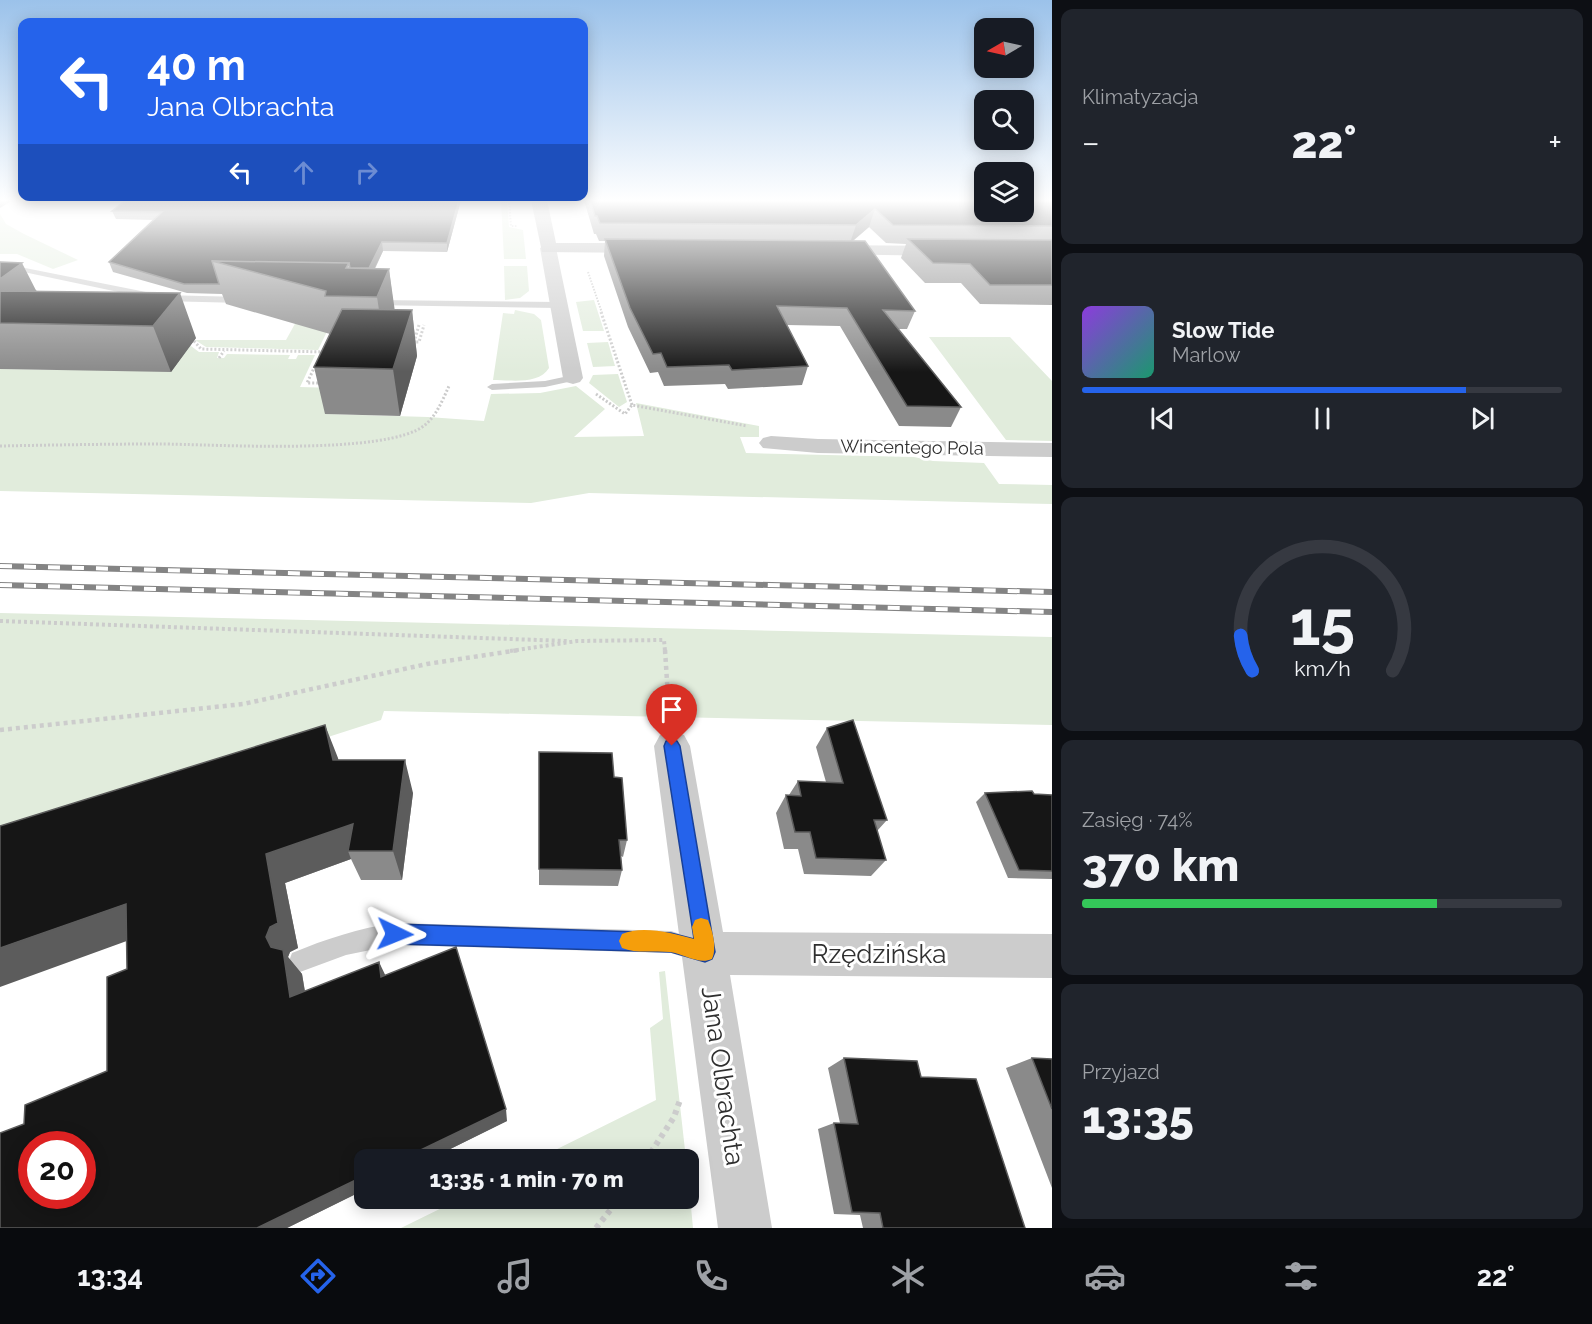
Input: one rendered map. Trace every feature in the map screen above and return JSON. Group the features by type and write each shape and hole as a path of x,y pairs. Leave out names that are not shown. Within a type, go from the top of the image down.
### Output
{"street":[{"path":"550,257 573,378"},
{"name":"Wincentego Pola","path":"771,442 818,446 1052,450"},
{"name":"Jana Olbrachta","path":"672,746 745,1228"},
{"name":"Rzędzińska","path":"705,952 1052,956"}],"lane":[{"path":"0,265 161,298 254,300"},
{"path":"369,303 558,305"},
{"path":"492,387 545,384 573,378"},
{"path":"300,961 366,937 395,934 671,942 705,952"}],"path":[{"path":"587,268 632,405"},
{"path":"194,342 201,349 332,352"},
{"path":"219,358 224,350"},
{"path":"292,359 295,352"},
{"path":"317,362 307,382 328,383"},
{"path":"573,378 625,414 632,405"},
{"path":"0,446 161,444 228,447 345,444 377,440 403,435 425,425 441,404 449,386"},
{"path":"632,405 756,428 771,442"},
{"path":"0,621 577,641 664,640 672,746"},
{"path":"0,730 243,704 428,664 577,641"},
{"path":"653,1149 674,1117 684,1091"},
{"path":"596,1228 611,1209"}],"green space":[{"path":"25,257 72,257 78,260 53,269"},
{"path":"504,257 526,259 504,259"},
{"path":"504,266 527,266 529,291 520,298 505,300"},
{"path":"594,300 604,331 583,331 576,302"},
{"path":"515,310 534,314 541,320 549,368 538,377 531,379 493,380 503,313 514,314"},
{"path":"302,311 337,311 318,350 206,347 195,340 286,340"},
{"path":"929,337 1010,337 1052,381 1052,441 1006,440"},
{"path":"99,338 191,346 199,352 219,352 217,358 224,358 227,354 290,355 288,359 296,359 298,355 315,355 300,387 336,388 326,414 484,421 491,394 540,393 576,386 605,409 574,437 644,436 636,403 759,426 759,437 740,437 746,453 914,457 933,461 984,463 999,484 1052,485 1052,504 589,493 531,503 0,491 0,369 69,370"},
{"path":"608,342 615,366 593,367 587,343"},
{"path":"618,374 627,402 619,407 589,383 593,375"},
{"path":"0,613 1052,637 1052,725 384,711 381,720 0,842"},
{"path":"665,971 685,1149 557,1149 656,1100 650,1028 663,1019 659,972"},
{"path":"440,1209 691,1209 693,1228 401,1228"}],"building":[{"path":"114,257 374,257 369,268 350,268 349,263 212,261 219,284 184,284 109,262"},
{"path":"612,257 877,257 915,311 883,310 961,407 907,406 847,308 777,306 808,366 732,370 729,365 667,367 661,353 653,354 630,308"},
{"path":"927,257 1052,257 1052,285 990,285 970,264 933,263"},
{"path":"212,261 349,263 346,268 389,269 377,297 325,296 326,291"},
{"path":"0,262 22,263 0,279"},
{"path":"0,291 180,293 153,326 0,323"},
{"path":"342,309 412,310 393,369 314,367"},
{"path":"853,720 887,820 874,820 886,860 816,858 810,832 795,832 786,795 801,796 798,781 843,783 827,728"},
{"path":"325,725 333,760 405,760 393,851 348,851 353,824 266,854 278,923 270,927 266,937 271,947 283,950 290,997 379,962 381,977 456,947 506,1109 423,1149 354,1149 354,1181 257,1228 0,1228 0,1133 24,1124 25,1105 107,1071 107,977 127,969 126,904 0,948 0,826"},
{"path":"539,752 612,753 614,777 622,778 627,840 619,840 622,870 539,869"},
{"path":"1032,791 1034,794 1052,795 1052,871 1019,870 985,793"},
{"path":"844,1058 917,1061 921,1077 976,1079 1025,1228 883,1228 880,1213 852,1212 834,1123 858,1124"},
{"path":"1032,1058 1052,1059 1052,1109"}],"railway":[{"path":"0,566 1052,592"},
{"path":"0,585 1052,612"}],"slow traffic":[{"path":"628,941 671,942 705,952 701,927"}],"route":[{"path":"395,934 671,942 705,952 672,746"}]}
